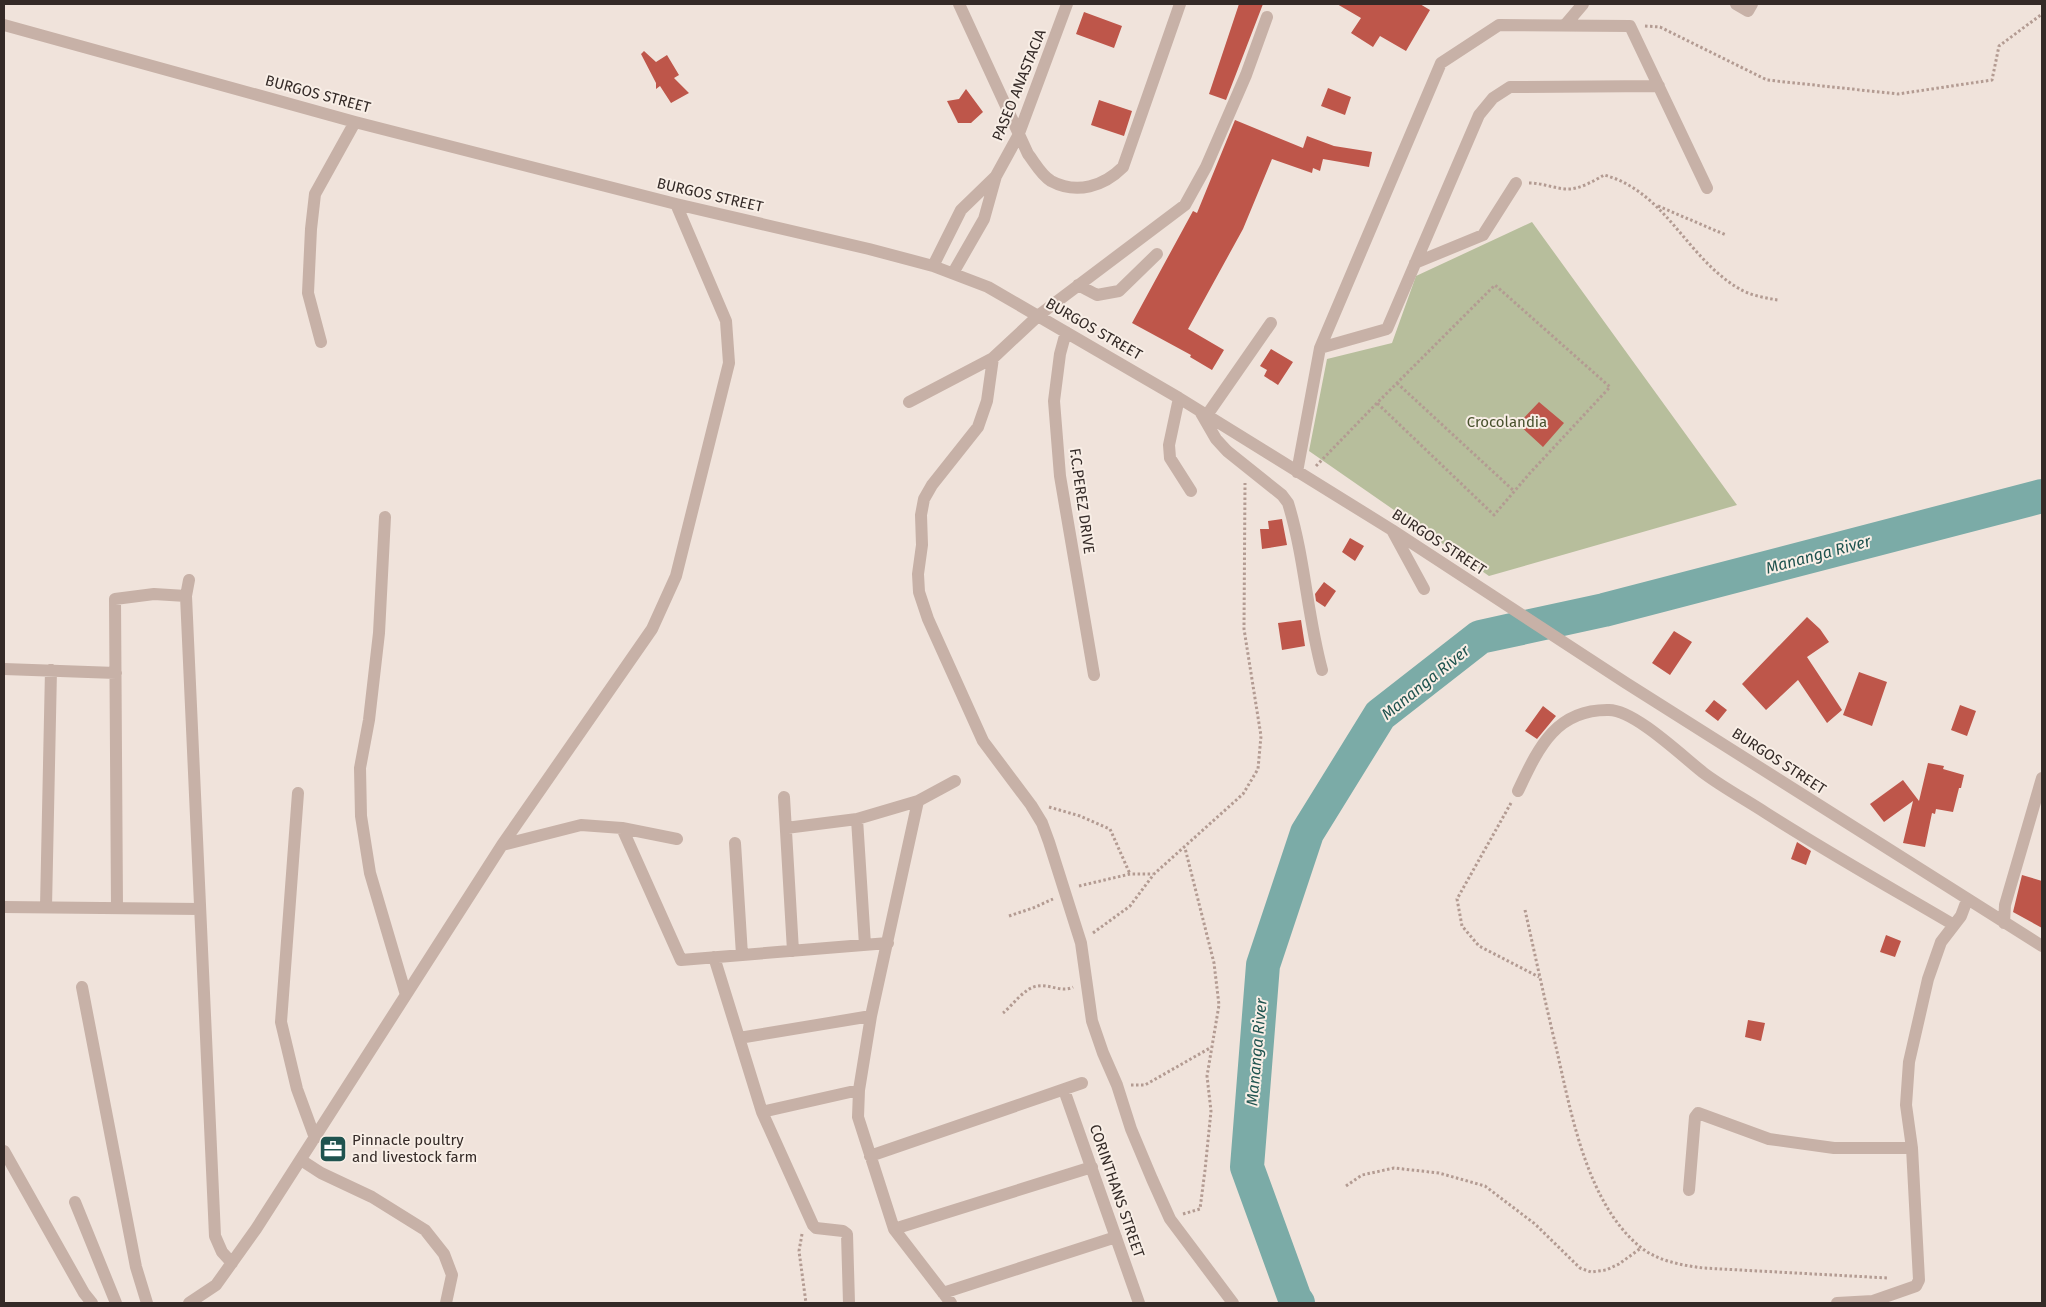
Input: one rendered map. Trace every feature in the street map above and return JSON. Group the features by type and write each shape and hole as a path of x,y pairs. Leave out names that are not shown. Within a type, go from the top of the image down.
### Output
{"street":[{"name":"PASEO ANASTACIA","path":"953,273 984,218 996,176 1018,136 1067,4"},
{"path":"961,5 1018,136 1028,154 1041,172 1051,180 1068,187 1082,188 1098,185 1113,177 1123,167 1180,4"},
{"path":"1566,24 1582,4"},
{"path":"1736,4 1748,11 1752,4"},
{"path":"909,402 993,358 1039,315 1185,205 1210,158 1246,75 1267,16"},
{"path":"1297,472 1320,348 1441,63 1498,25 1566,24 1630,26 1707,188"},
{"name":"BURGOS STREET","path":"4,25 355,122 676,204 869,248 933,266 988,287 1179,398 1392,530 1626,683 2042,946"},
{"path":"1320,348 1387,329 1479,115 1494,98 1510,88 1659,86"},
{"path":"320,342 308,293 311,229 315,194 355,122"},
{"name":"PASEO ANASTACIA","path":"933,266 961,210 996,176"},
{"path":"1415,263 1483,234 1516,183"},
{"path":"190,1303 216,1285 315,1138 502,845 652,629 676,576 729,363 726,321 676,204"},
{"path":"1078,286 1097,295 1119,291 1157,254"},
{"path":"1270,323 1203,413 1216,439 1227,451 1282,495 1288,503 1305,575 1312,632 1322,670"},
{"name":"F.C.PEREZ DRIVE","path":"1066,332 1060,354 1054,401 1060,476 1094,675"},
{"path":"993,358 987,401 978,427 932,485 924,499 921,515 922,545 918,574 919,592 928,619 982,741 1031,805 1042,823 1081,943 1092,1021 1117,1085 1131,1129 1170,1219 1233,1303"},
{"path":"1179,398 1169,444 1170,458 1191,491"},
{"path":"385,517 379,633 369,720 360,768 361,816 370,874 406,995"},
{"path":"1392,530 1424,588"},
{"path":"189,580 186,596 216,1236 222,1252 232,1262"},
{"path":"117,908 115,599 154,594 186,596"},
{"path":"4,670 116,673"},
{"path":"46,907 51,670"},
{"path":"1518,791 1538,748 1558,725 1582,712 1611,709 1630,715 1707,775 1800,835 1954,926"},
{"path":"2004,923 2005,905 2042,778"},
{"path":"786,828 857,819 918,801 955,781"},
{"path":"298,793 281,1022 298,1089 315,1138"},
{"path":"784,797 793,951"},
{"path":"918,801 872,1016 859,1090 858,1117 894,1229 947,1298 1116,1237"},
{"path":"857,819 865,945"},
{"path":"502,845 581,825 622,828 677,839"},
{"path":"622,828 681,960 888,943"},
{"path":"735,843 742,955"},
{"path":"1837,1303 1874,1302 1916,1286 1919,1280 1912,1148 1906,1106 1909,1062 1928,979 1941,942 1961,916 1967,900"},
{"path":"4,907 200,909"},
{"path":"714,957 762,1112 816,1228 843,1231 847,1234 849,1303"},
{"path":"82,988 136,1267 147,1303"},
{"path":"740,1038 872,1016"},
{"path":"870,1156 1082,1083"},
{"path":"762,1112 859,1090"},
{"name":"CORINTHANS STREET","path":"1064,1090 1139,1303"},
{"path":"1689,1190 1695,1117 1698,1113 1768,1140 1834,1148 1912,1148"},
{"path":"4,1151 84,1293 92,1303"},
{"path":"300,1160 321,1173 372,1197 425,1230 444,1254 452,1275 446,1303"},
{"path":"894,1229 1092,1167"},
{"path":"75,1202 116,1303"}],"path":[{"path":"1630,26 1660,27 1767,80 1898,94 1992,80 1998,46 2042,14"},
{"path":"1516,183 1542,183 1567,190 1591,183 1604,175 1621,180 1658,206 1726,236"},
{"path":"1658,206 1714,270 1739,289 1778,300"},
{"path":"1322,460 1376,403 1495,285 1610,387 1494,515 1376,403"},
{"path":"1397,383 1514,492"},
{"path":"1081,943 1130,906 1154,874 1243,794 1258,768 1261,736 1244,629 1245,465"},
{"path":"1518,791 1457,899 1462,926 1479,946 1540,978"},
{"path":"1031,805 1056,808 1110,829 1130,874"},
{"path":"1170,1219 1200,1209 1206,1170 1211,1111 1207,1076 1210,1048 1219,1005 1214,963 1185,848"},
{"path":"1525,910 1570,1109 1588,1167 1605,1205 1629,1237 1641,1248 1674,1263 1703,1268 1890,1278"},
{"path":"1003,1013 1030,990 1038,986 1068,990 1085,980"},
{"path":"1117,1085 1145,1085 1210,1048"},
{"path":"1346,1186 1362,1175 1394,1168 1439,1173 1485,1186 1534,1224 1580,1268 1591,1272 1606,1270 1619,1264 1641,1248"},
{"path":"806,1303 799,1251 807,1209"}],"green space":[{"name":"Crocolandia","path":"1532,222 1737,505 1489,576 1309,451 1327,359 1392,343 1416,276"}],"building":[{"path":"1239,4 1263,4 1226,100 1209,94"},
{"path":"1337,4 1420,4 1430,10 1406,51 1380,36 1373,47 1351,33 1361,18"},
{"path":"1084,12 1122,26 1114,48 1076,34"},
{"path":"644,51 656,62 667,55 679,75 674,78 689,93 671,103 660,86 656,89 656,83 641,54"},
{"path":"1328,88 1351,97 1345,115 1321,106"},
{"path":"966,89 983,112 971,123 958,123 947,101 959,99"},
{"path":"1099,100 1132,111 1124,136 1091,125"},
{"path":"1235,120 1303,148 1307,136 1334,146 1372,152 1369,167 1323,159 1320,171 1313,168 1312,173 1272,159 1243,229 1188,329 1224,350 1212,370 1190,357 1191,355 1132,323 1193,211 1197,213"},
{"path":"1271,349 1293,362 1278,385 1264,376 1267,370 1260,366"},
{"path":"1539,402 1564,423 1543,447 1518,424"},
{"path":"1282,519 1287,545 1262,549 1260,529 1269,529 1268,521"},
{"path":"1350,538 1364,546 1355,561 1342,552"},
{"path":"1324,582 1336,591 1325,607 1316,601 1315,594"},
{"path":"1807,617 1820,629 1829,642 1807,657 1842,710 1827,723 1798,680 1766,710 1742,684"},
{"path":"1301,620 1305,646 1282,650 1278,623"},
{"path":"1674,631 1692,642 1670,675 1652,663"},
{"path":"1859,672 1887,682 1872,726 1843,715"},
{"path":"1714,700 1727,710 1718,721 1705,711"},
{"path":"1960,705 1976,711 1967,736 1951,730"},
{"path":"1543,706 1556,716 1537,739 1525,731"},
{"path":"1928,763 1944,766 1943,769 1964,775 1953,812 1936,809 1935,814 1932,813 1925,847 1903,843 1913,801 1884,822 1870,804 1903,780 1919,801"},
{"path":"1797,842 1811,851 1806,865 1791,859"},
{"path":"2022,875 2042,881 2042,928 2013,912"},
{"path":"1886,935 1901,941 1895,957 1880,952"},
{"path":"1748,1020 1765,1023 1761,1041 1745,1037"}],"waterway":[{"name":"Mananga River","path":"1298,1303 1247,1167 1263,965 1307,833 1380,715 1480,637 1604,610 2042,496"}],"place":[{"name":"Pinnacle poultry and livestock farm","path":"333,1149"}]}
